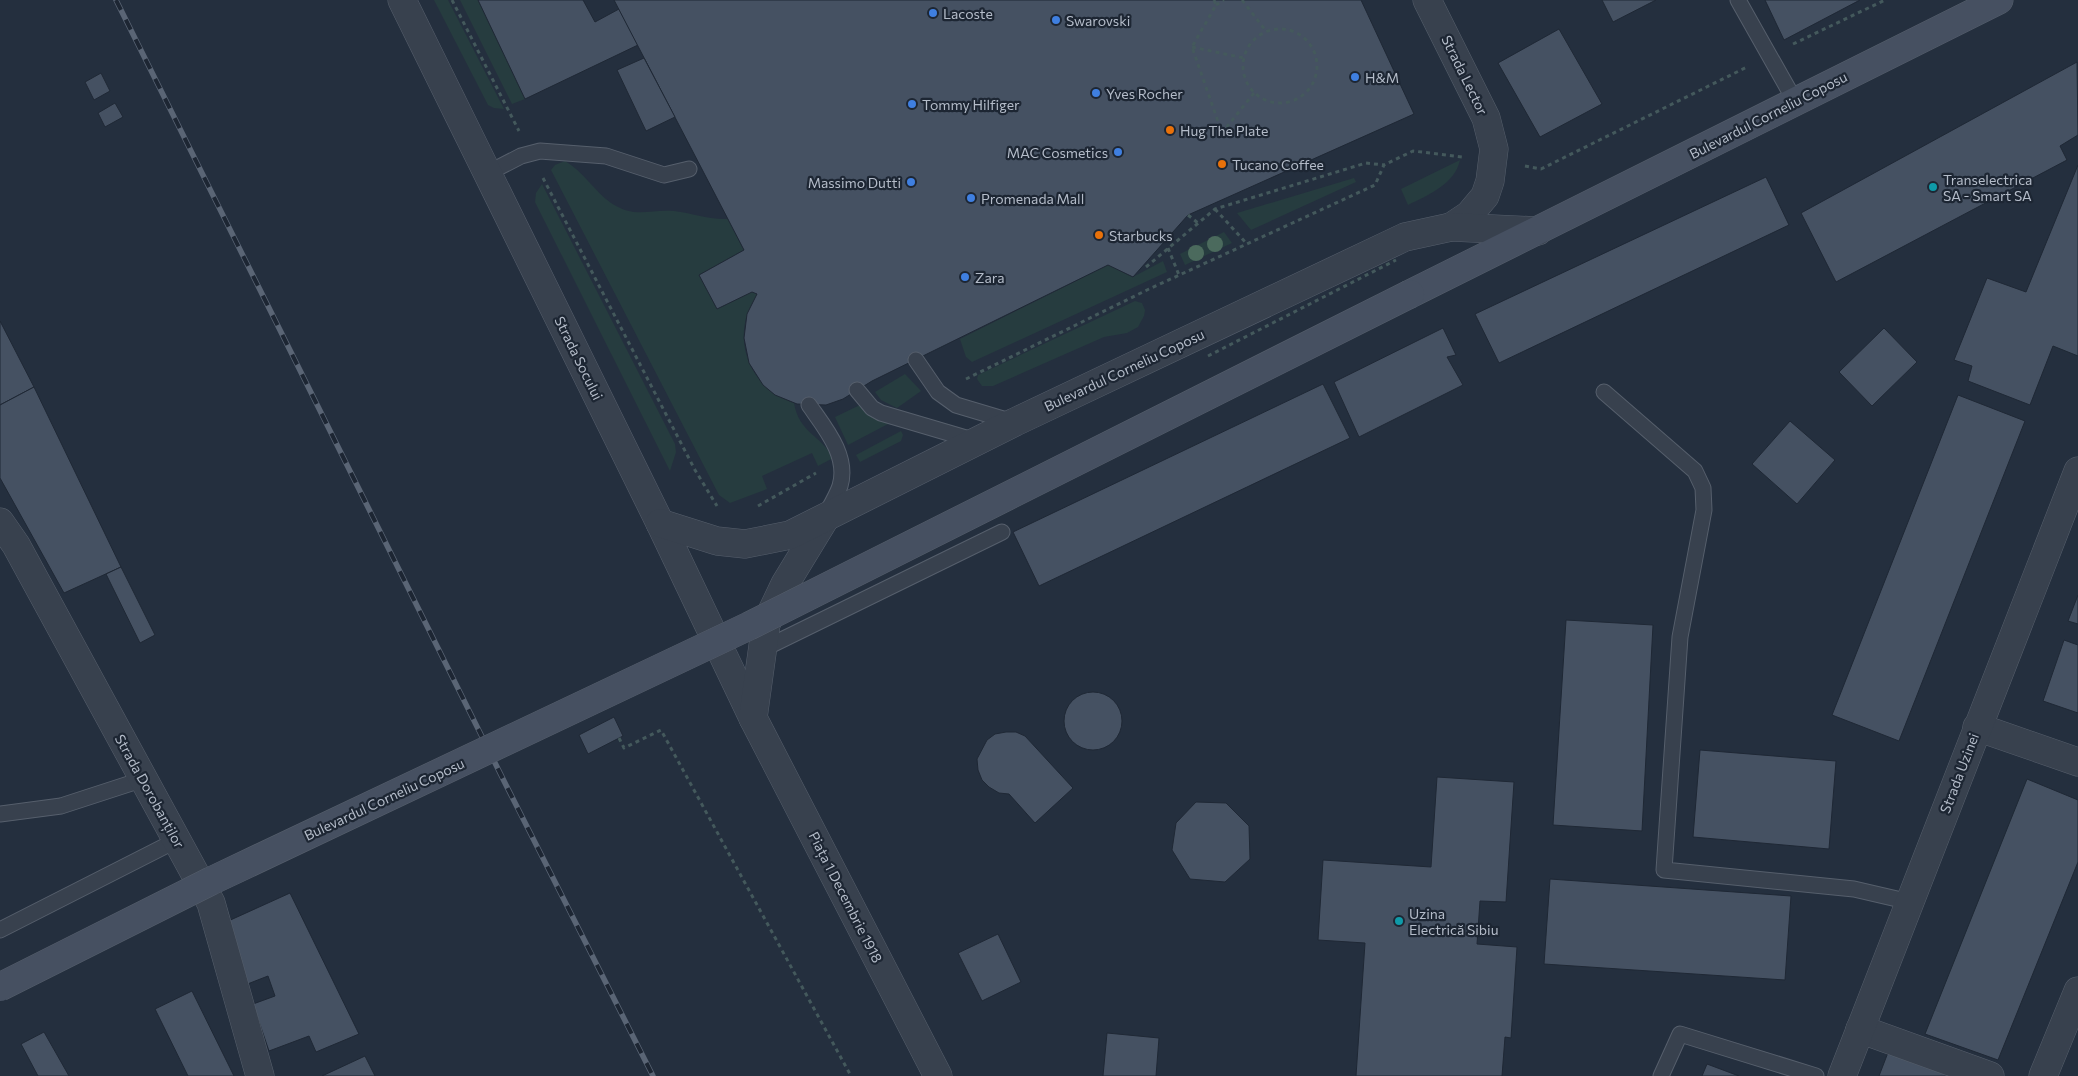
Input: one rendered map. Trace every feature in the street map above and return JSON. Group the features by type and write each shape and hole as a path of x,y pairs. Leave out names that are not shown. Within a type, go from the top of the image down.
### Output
{"main road":[{"name":"Bulevardul Corneliu Coposu","path":"0,986 212,882 749,626 1999,0"}],"street":[{"name":"Strada Socului","path":"402,0 660,524 753,718"},
{"name":"Strada Lector","path":"1428,0 1486,118 1494,149 1485,196 1469,214 1451,227"},
{"name":"Bulevardul Corneliu Coposu","path":"660,524 717,541 746,544 790,535 824,520 1015,422 1405,237 1451,227 1538,231"},
{"name":"Strada Uzinei","path":"1842,1076 2078,471"},
{"path":"753,718 766,624 785,584 824,520"},
{"name":"Strada Dorobanților","path":"0,522 16,544 211,903 260,1076"},
{"name":"Piața 1 Decembrie 1918","path":"753,718 938,1076"},
{"path":"1977,727 2078,762"},
{"path":"2043,1076 2078,992"},
{"path":"1860,1029 1990,1076"}],"lane":[{"path":"1738,0 1795,101"},
{"path":"488,173 521,156 552,150 606,156 664,175 689,169"},
{"path":"916,360 938,392 956,405 986,416 1015,422"},
{"path":"856,390 872,408 881,413 978,441"},
{"path":"1604,392 1695,471 1703,488 1704,510 1680,637 1664,870 1854,889 1910,902"},
{"path":"808,405 832,440 841,459 840,485 824,520"},
{"path":"761,650 1002,532"},
{"path":"0,814 61,806 144,779"},
{"path":"0,930 177,840"},
{"path":"1661,1076 1680,1034 1816,1076"}],"path":[{"path":"452,0 695,470 719,508"},
{"path":"1214,0 1216,4"},
{"path":"1224,0 1216,4 1192,47 1222,133 1254,93"},
{"path":"1242,0 1267,31"},
{"path":"1146,267 1216,209 1366,163 1384,165 1413,151 1541,169 1885,0"},
{"path":"1281,28 1294,30 1304,36 1313,46 1318,58 1318,71 1314,83 1306,93 1296,100 1272,103 1254,93 1244,77 1244,58 1253,40 1267,31 1281,28"},
{"path":"1192,47 1244,58"},
{"path":"938,392 1179,276 1375,185 1384,165"},
{"path":"1216,209 1247,244"},
{"path":"1188,215 1198,224"},
{"path":"1168,248 1179,276"},
{"path":"750,511 841,459"},
{"path":"619,738 624,748 660,730 852,1076"}],"green space":[{"path":"434,0 448,0 504,109 488,105"},
{"path":"460,0 478,0 525,99 512,104"},
{"path":"1460,160 1453,176 1447,182 1432,193 1408,205 1401,189"},
{"path":"565,161 572,165 611,203 627,211 674,211 728,219 744,250 699,275 717,309 752,292 757,294 748,312 744,329 744,343 752,369 769,390 794,403 805,428 823,444 833,458 818,466 812,453 762,476 767,489 730,503 719,495 551,170 555,165"},
{"path":"1354,178 1356,182 1251,230 1237,213"},
{"path":"542,184 675,444 676,452 670,471 535,202 536,193"},
{"path":"1224,232 1232,243 1185,265 1180,254"},
{"path":"1163,261 1167,272 972,362 966,357 960,339 1108,265 1133,277"},
{"path":"1135,301 1142,303 1145,310 1144,316 1138,327 1127,333 1104,337 993,386 982,386 977,379 978,375"},
{"path":"905,374 921,391 897,408 881,400 875,392"},
{"path":"860,405 888,424 848,445 835,417"},
{"path":"901,431 903,435 901,441 860,462 856,455"}],"building":[{"path":"478,0 583,0 595,22 619,9 638,45 525,99"},
{"name":"Promenada Mall","path":"614,0 1361,0 1414,114 1188,215 1133,277 1108,265 872,381 843,399 826,405 797,404 775,395 763,385 749,363 744,338 747,314 757,294 752,292 717,309 699,275 744,250"},
{"path":"1602,0 1656,0 1613,22"},
{"path":"1765,0 1860,0 1784,40"},
{"path":"1559,29 1602,104 1540,137 1498,63"},
{"path":"644,58 675,117 646,131 617,70"},
{"name":"Transelectrica SA - Smart SA","path":"2077,62 2078,135 2060,146 2067,160 1836,282 1801,213"},
{"path":"101,73 110,91 94,100 85,82"},
{"path":"115,103 123,117 105,127 98,113"},
{"path":"2078,165 2078,356 2053,346 2030,405 1968,381 1972,366 1954,360 1987,278 2026,292"},
{"path":"1766,177 1789,225 1499,363 1475,314"},
{"path":"0,321 34,387 0,405"},
{"path":"1443,328 1456,355 1447,357 1463,385 1359,437 1334,382"},
{"path":"1884,328 1917,362 1872,406 1839,372"},
{"path":"1323,384 1350,438 1039,586 1013,532"},
{"path":"34,387 121,567 64,593 0,478 0,405"},
{"path":"1958,395 2025,421 1899,741 1832,715"},
{"path":"1790,421 1835,460 1797,504 1752,464"},
{"path":"121,567 155,635 140,643 106,574"},
{"path":"2078,595 2078,624 2068,621"},
{"path":"1566,620 1653,625 1642,831 1553,825"},
{"path":"2064,640 2078,645 2078,713 2043,701"},
{"path":"1087,692 1099,692 1114,700 1122,715 1122,727 1114,742 1099,750 1087,750 1072,742 1064,727 1064,715 1072,700"},
{"path":"614,717 623,736 588,754 579,735"},
{"path":"1016,732 1025,736 1073,788 1035,823 1009,794 999,793 989,787 982,780 978,770 977,759 987,740 995,734"},
{"path":"1700,750 1836,761 1829,849 1693,837"},
{"name":"Uzina Electrică Sibiu","path":"1437,777 1514,782 1506,902 1480,901 1477,944 1517,947 1511,1038 1505,1037 1502,1076 1356,1076 1365,943 1318,940 1323,860 1431,867"},
{"path":"2027,779 2078,800 2078,862 1998,1060 1925,1034"},
{"path":"1196,802 1226,803 1249,826 1250,859 1225,882 1190,879 1172,850 1176,823"},
{"path":"1550,879 1791,896 1785,980 1544,964"},
{"path":"290,893 359,1034 316,1052 309,1036 269,1051 253,1004 275,996 268,976 245,985 226,922"},
{"path":"998,934 1021,982 982,1001 958,953"},
{"path":"192,991 234,1076 188,1076 155,1009"},
{"path":"44,1032 69,1076 38,1076 21,1044"},
{"path":"1107,1033 1159,1038 1156,1076 1103,1076"},
{"path":"1892,1042 1957,1076 1879,1076"},
{"path":"365,1056 375,1076 322,1076"},
{"path":"1707,1064 1739,1076 1702,1076"}],"railway":[{"path":"116,0 506,785 653,1076"}],"place":[{"name":"Lacoste","path":"933,13"},
{"name":"Swarovski","path":"1056,20"},
{"name":"H&M","path":"1355,77"},
{"name":"Yves Rocher","path":"1096,93"},
{"name":"Tommy Hilfiger","path":"912,104"},
{"name":"Hug The Plate","path":"1170,130"},
{"name":"MAC Cosmetics","path":"1118,152"},
{"name":"Tucano Coffee","path":"1222,164"},
{"name":"Massimo Dutti","path":"911,182"},
{"name":"Transelectrica SA - Smart SA","path":"1933,187"},
{"name":"Promenada Mall","path":"971,198"},
{"name":"Starbucks","path":"1099,235"},
{"name":"Zara","path":"965,277"},
{"name":"Uzina Electrică Sibiu","path":"1399,921"}]}
